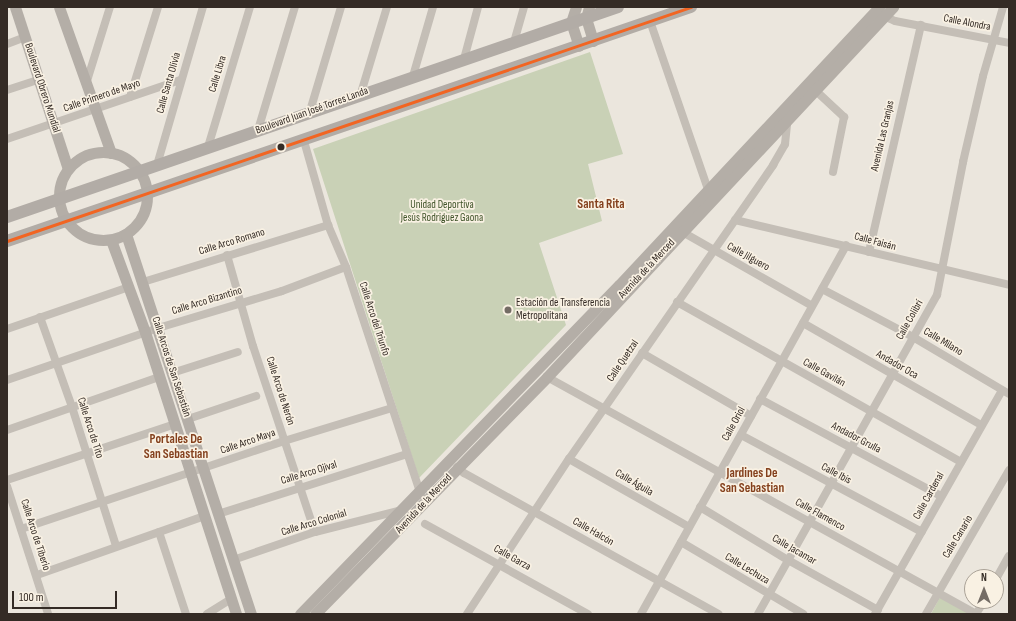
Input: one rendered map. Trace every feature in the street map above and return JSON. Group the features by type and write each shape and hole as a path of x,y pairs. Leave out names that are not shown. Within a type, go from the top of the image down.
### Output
{"main road":[{"name":"Boulevard Juan José Torres Landa","path":"7,216 361,93 572,22 588,12 616,7"},
{"path":"7,241 304,141 691,7"}],"street":[{"name":"Boulevard Obrero Mundial","path":"15,7 68,169"},
{"path":"86,84 110,7"},
{"path":"130,97 158,7"},
{"name":"Calle Santa Olivia","path":"157,165 180,80 203,7"},
{"name":"Calle Libra","path":"208,147 250,7"},
{"path":"258,130 295,7"},
{"path":"310,111 341,7"},
{"path":"361,93 387,7"},
{"path":"413,76 433,7"},
{"path":"464,59 478,7"},
{"path":"514,42 524,7"},
{"path":"576,7 572,22 579,46"},
{"name":"Avenida de la Merced","path":"315,614 427,501 457,468 547,376 678,229 708,188 879,12 893,7"},
{"name":"Calle Colibrí","path":"758,614 891,374 937,295 962,162 983,76 1003,7"},
{"path":"60,8 95,110 112,153"},
{"path":"588,12 593,41"},
{"name":"Avenida de la Merced","path":"300,614 815,90 879,12"},
{"name":"Calle Alondra","path":"879,12 921,25 1009,43"},
{"path":"650,21 708,188"},
{"name":"Avenida Las Granjas","path":"869,252 921,25"},
{"path":"7,44 25,37"},
{"path":"7,90 38,80"},
{"name":"Calle Primero de Mayo","path":"7,139 180,80"},
{"path":"815,90 844,117 833,172"},
{"name":"Calle Quetzal","path":"467,614 569,459 735,220 785,144 788,117"},
{"name":"Calle Arco del Triunfo","path":"304,141 328,226 346,267 407,454 418,493"},
{"path":"112,153 127,159 139,171 147,194 142,217 126,234 111,240 90,239 81,234 66,220 59,199 61,183 68,169 88,155 112,153"},
{"name":"Calle Faisán","path":"735,220 846,245 942,270 1009,285"},
{"name":"Calle Arco Romano","path":"143,282 227,255 328,226"},
{"name":"Calle Jilguero","path":"678,229 812,306"},
{"name":"Calle Arcos de San Sebastián","path":"126,234 251,614"},
{"name":"Calle Arcos de San Sebastián","path":"111,240 129,287 175,424 236,614"},
{"name":"Calle Oriol","path":"641,614 846,245"},
{"name":"Calle Arco de Nerón","path":"227,255 284,441 315,532"},
{"name":"Calle Arco Bizantino","path":"7,380 144,332 241,301 282,291 346,267"},
{"path":"7,329 129,287"},
{"name":"Calle Milano","path":"822,289 913,337 1005,392"},
{"name":"Calle Gavilán","path":"677,302 781,362 961,462"},
{"name":"Calle Arco de Tito","path":"40,317 72,407 116,546"},
{"name":"Andador Oca","path":"803,323 981,425"},
{"path":"172,373 238,352"},
{"path":"642,353 751,416"},
{"name":"Calle Flamenco","path":"547,376 562,387 605,407 977,614"},
{"path":"7,430 159,377"},
{"name":"Calle Cardenal","path":"877,612 981,425 1005,392"},
{"path":"188,419 256,396"},
{"name":"Andador Grulla","path":"760,400 941,496"},
{"name":"Calle Arco Maya","path":"21,529 101,500 204,469 284,441 392,408"},
{"path":"7,480 86,452 175,424"},
{"name":"Calle Ibis","path":"741,435 922,532"},
{"name":"Calle Arco Ojival","path":"218,514 300,486 407,454"},
{"name":"Calle Águila","path":"569,459 689,527"},
{"name":"Calle Halcón","path":"457,468 718,614"},
{"name":"Calle Canario","path":"926,614 1009,470"},
{"name":"Calle Arco de Tiberio","path":"7,486 37,575 48,614"},
{"path":"418,493 427,501"},
{"name":"Calle Jacamar","path":"700,507 877,612"},
{"name":"Calle Arco Colonial","path":"232,560 315,532 402,510"},
{"path":"37,575 205,516"},
{"name":"Calle Garza","path":"425,524 500,563 588,614"},
{"path":"159,532 186,614"},
{"name":"Calle Lechuza","path":"681,542 803,614"},
{"path":"1002,569 1009,556"},
{"path":"207,614 231,599"}],"green space":[{"name":"Unidad Deportiva Jesús Rodriguez Gaona","path":"590,52 623,154 588,164 602,221 539,243 566,325 419,478 313,149"},
{"path":"940,597 970,614 931,614"}],"transit line":[{"path":"7,241 691,7"}],"place":[{"name":"Estación de Transferencia Metropolitana","path":"508,310"}],"district":[{"name":"Santa Rita","path":"601,204"},
{"name":"Portales De San Sebastian","path":"176,448"},
{"name":"Jardines De San Sebastian","path":"752,482"}]}
